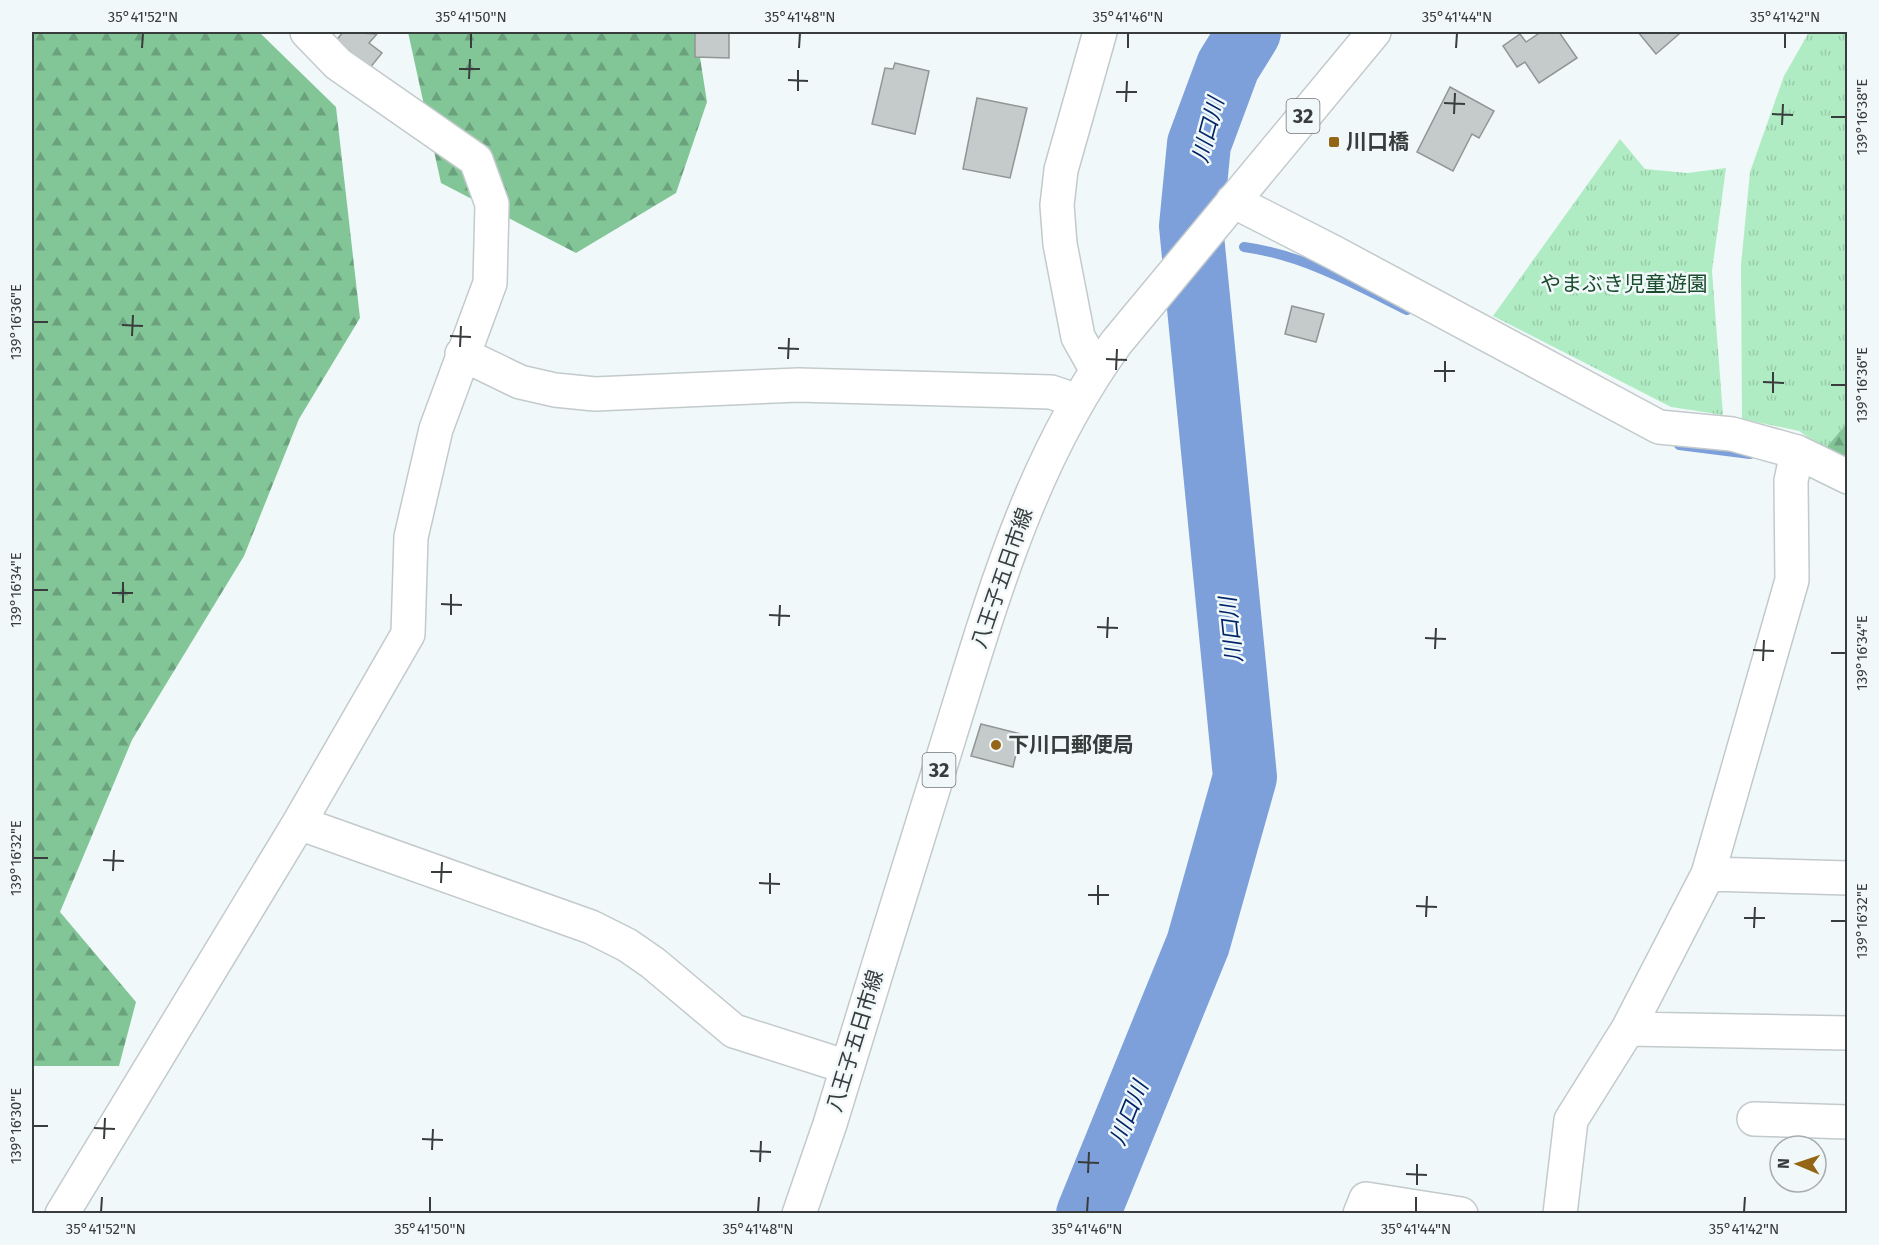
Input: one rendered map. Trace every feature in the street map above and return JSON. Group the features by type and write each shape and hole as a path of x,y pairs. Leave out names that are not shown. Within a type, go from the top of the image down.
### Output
{"street":[{"path":"62,1214 299,824 408,634 411,537 436,429 490,283 492,204 476,160 338,64 308,32"},
{"path":"1096,369 1078,337 1060,244 1057,205 1061,170 1100,32"},
{"name":"八王子五日市線","path":"799,1214 1006,557 1039,475 1096,369 1374,32"},
{"path":"1233,201 1333,252 1659,427 1732,434 1797,452 1848,477"},
{"path":"462,354 520,382 555,390 595,394 809,385 1051,392 1078,401"},
{"path":"1560,1214 1570,1120 1628,1029 1708,874 1792,580 1791,481 1797,452"},
{"path":"299,824 591,927 627,945 653,963 734,1031 847,1067"},
{"path":"1708,874 1848,878"},
{"path":"1628,1029 1848,1033"},
{"path":"1754,1119 1848,1122"},
{"path":"1360,1214 1366,1199 1461,1214"}],"green space":[{"path":"32,32 259,32 336,107 360,318 299,419 244,556 132,740 60,912 136,1002 119,1066 32,1066"},
{"path":"408,32 696,32 707,102 676,193 576,253 441,183"},
{"path":"1809,32 1847,32 1847,423 1825,449 1799,431 1742,419 1741,265 1750,172 1784,76"},
{"name":"やまぶき児童遊園","path":"1620,139 1645,169 1687,173 1726,168 1712,271 1723,415 1671,407 1493,316"},
{"path":"1847,423 1847,468 1825,449"}],"building":[{"path":"343,32 377,34 369,43 382,53 365,74 331,47"},
{"path":"695,32 729,32 729,58 695,57"},
{"path":"1541,32 1559,32 1577,58 1539,83 1525,62 1517,67 1503,46 1520,34 1526,42"},
{"path":"1638,32 1677,32 1679,34 1656,54"},
{"path":"895,63 929,71 915,134 872,124 885,68 893,69"},
{"path":"1450,87 1494,111 1479,138 1472,134 1453,171 1417,152"},
{"path":"977,98 1027,108 1010,178 963,169"},
{"path":"1292,306 1324,314 1316,342 1285,334"},
{"name":"下川口郵便局","path":"981,724 1021,734 1013,767 971,756"}],"waterway":[{"name":"川口川","path":"1088,1214 1198,944 1245,777 1191,226 1199,144 1228,66 1249,32"},
{"path":"1244,247 1308,264 1407,310"},
{"path":"1679,445 1750,454"}],"place":[{"name":"川口橋","path":"1334,142"},
{"name":"下川口郵便局","path":"996,745"}]}
